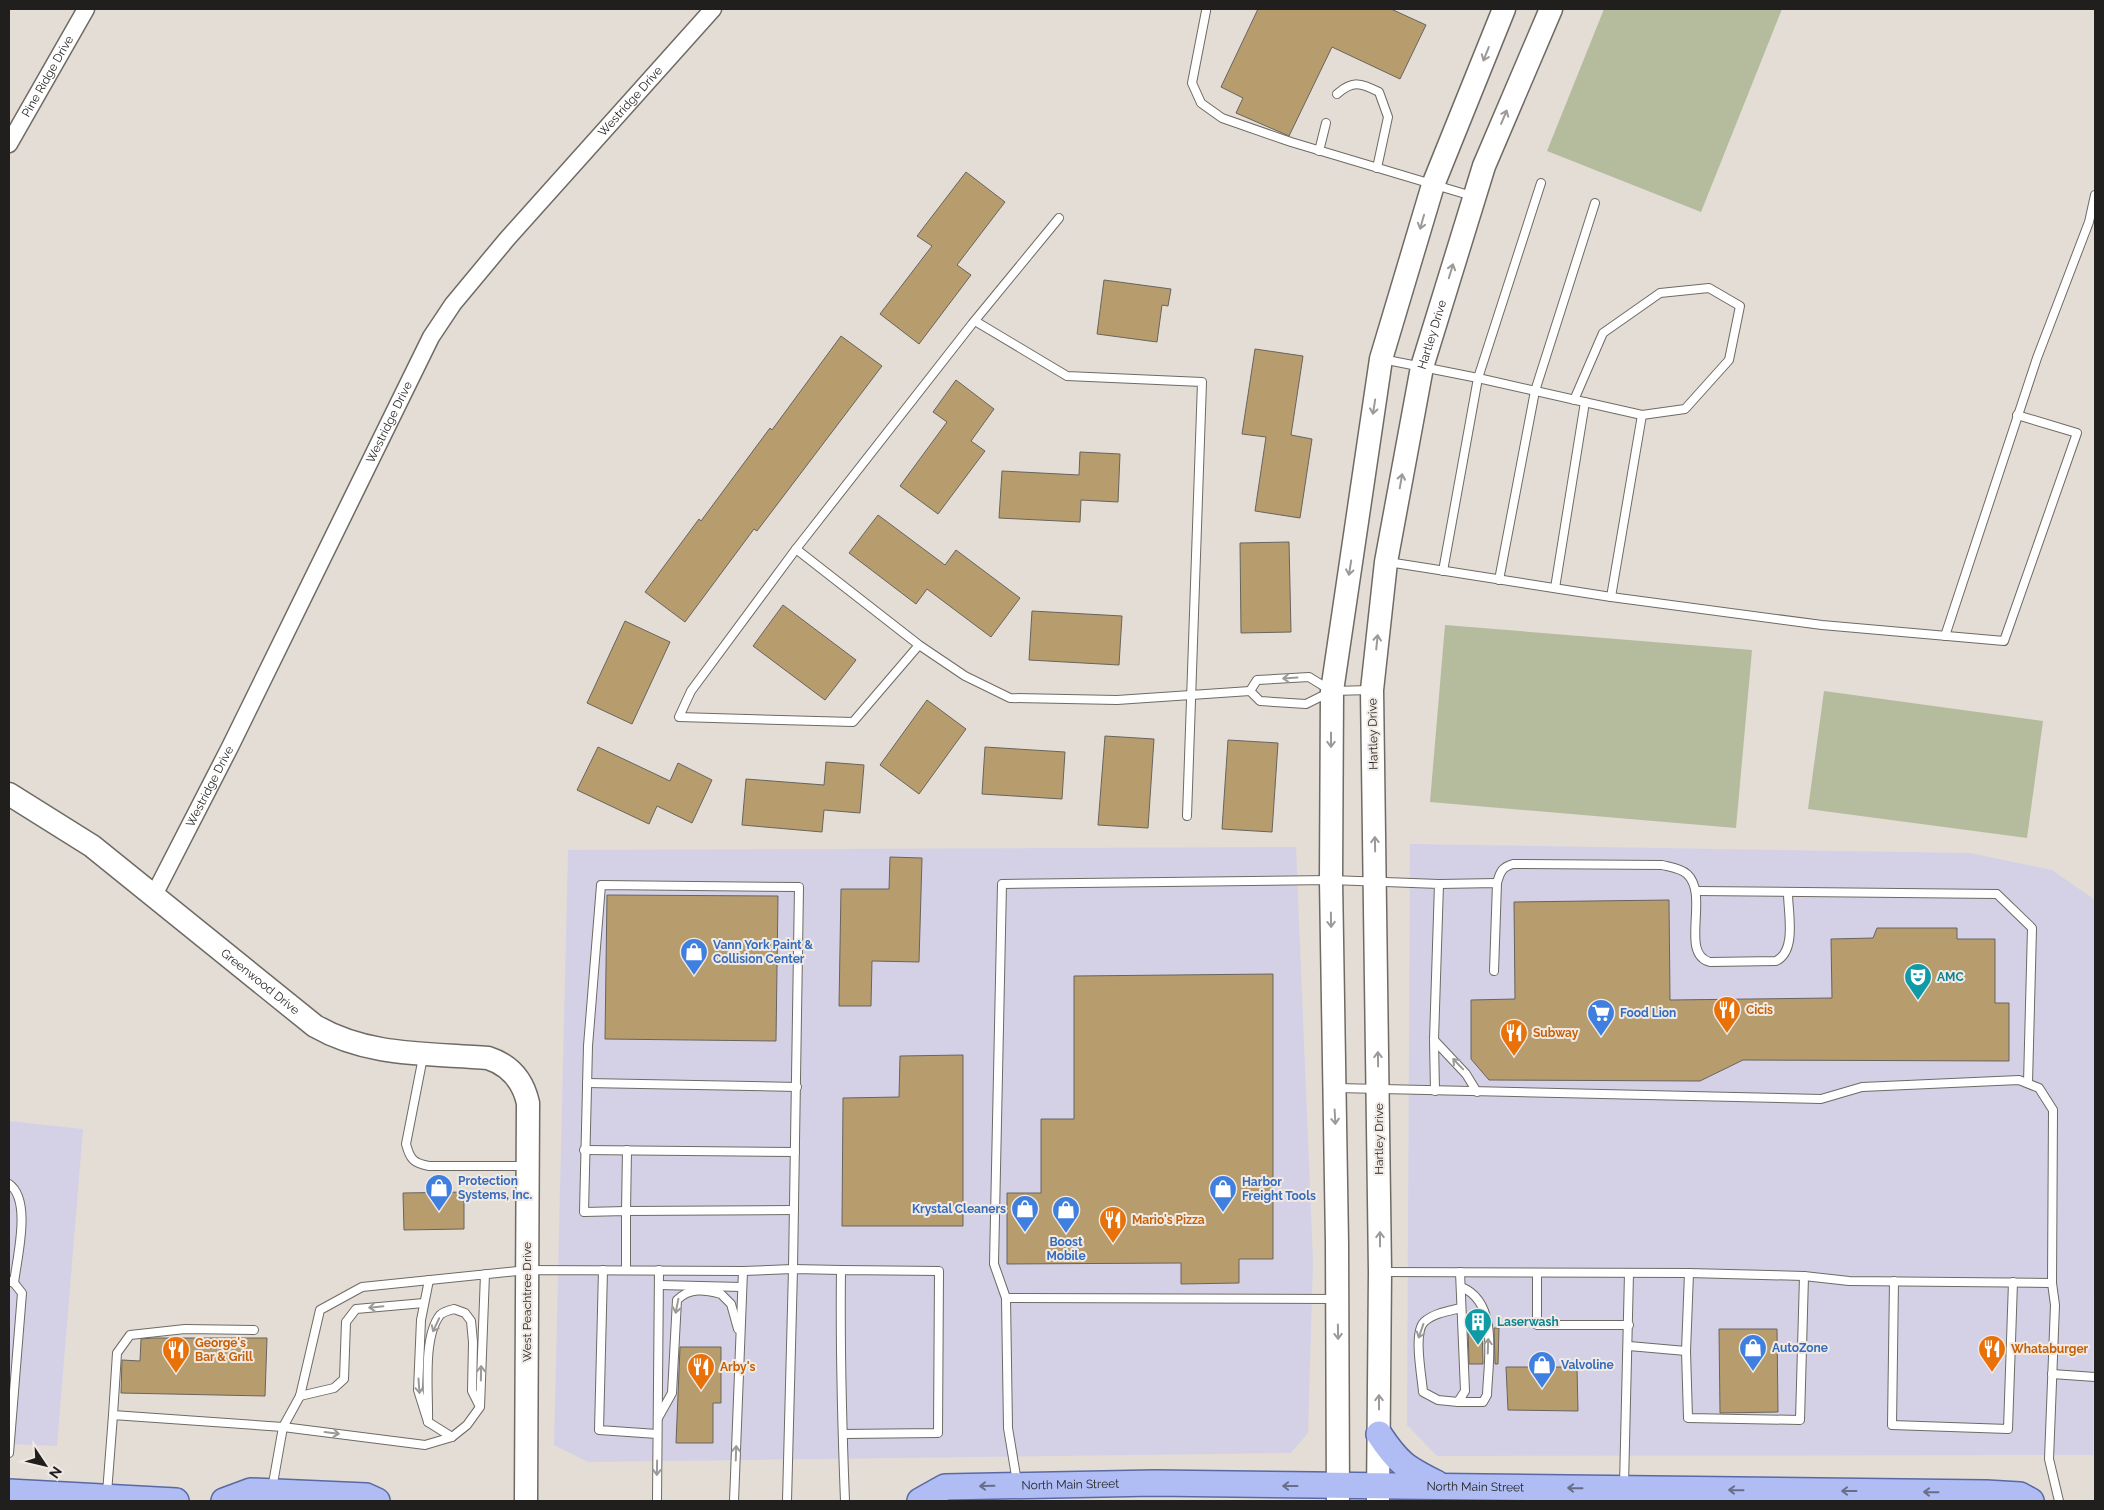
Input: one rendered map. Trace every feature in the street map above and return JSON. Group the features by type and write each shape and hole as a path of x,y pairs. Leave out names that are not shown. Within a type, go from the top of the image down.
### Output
{"main road":[{"path":"1379,1434 1394,1457 1406,1468 1443,1486"},
{"name":"North Main Street","path":"920,1501 945,1487 1015,1493 1154,1483 1338,1493 1379,1493 1443,1486 1986,1493 2020,1495 2031,1501"},
{"path":"9,1492 176,1501"},
{"path":"224,1501 251,1492 271,1497 368,1500"}],"street":[{"name":"Pine Ridge Drive","path":"9,144 86,9"},
{"name":"Westridge Drive","path":"154,895 230,747 431,337 453,304 507,239 713,9"},
{"path":"1338,1493 1338,1299 1331,880 1332,691 1382,359 1433,185 1504,9"},
{"name":"Hartley Drive","path":"1379,1493 1379,1090 1372,690 1386,562 1422,367 1484,166 1551,9"},
{"name":"Greenwood Drive","path":"9,794 92,846 322,1030 363,1046 380,1050 488,1058 498,1061 515,1074 526,1093 528,1104"},
{"name":"West Peachtree Drive","path":"526,1501 528,1104"}],"lane":[{"path":"1206,11 1192,83 1201,103 1222,118 1319,150 1474,197"},
{"path":"1337,94 1347,86 1363,84 1379,92 1388,117 1377,168"},
{"path":"1319,150 1326,123"},
{"path":"1444,571 1478,378 1541,183"},
{"path":"1945,636 2017,415 2089,222 2095,195"},
{"path":"1499,580 1534,391 1595,203"},
{"path":"919,645 853,722 679,717 691,692 796,548 1059,218"},
{"path":"1382,359 1478,378 1534,391 1574,400 1585,402 1642,415 1686,409 1729,360 1740,306 1709,288 1660,293 1603,333 1574,400"},
{"path":"975,321 1067,376 1202,382 1187,816"},
{"path":"1555,588 1585,402"},
{"path":"1611,597 1642,415"},
{"path":"1386,562 1611,597 1822,625 2004,641 2076,433 2017,415"},
{"path":"796,548 919,645 964,676 1010,698 1117,700 1250,691 1260,701 1306,704 1332,691 1372,690"},
{"path":"1250,691 1257,680 1309,676 1332,691"},
{"path":"1494,971 1497,882 1500,872 1506,866 1513,864 1662,865 1683,871 1689,876 1696,891 1696,951 1703,960 1710,962 1776,961 1781,959 1789,945 1788,893"},
{"path":"1015,1493 1008,1428 1006,1298 994,1264 1002,884 1331,880 1439,884 1497,882"},
{"path":"1435,1092 1434,1040 1439,884"},
{"path":"787,1501 794,1210 799,887 600,885 588,1046 584,1212 794,1210"},
{"path":"1696,891 1997,894 2032,928 2028,1083"},
{"path":"1434,1040 1466,1074 1477,1092"},
{"path":"424,1053 406,1144 409,1158 417,1164 429,1166 527,1166"},
{"path":"1333,1088 1435,1092 1821,1098 1862,1087 2019,1080 2039,1088 2053,1110 2052,1283 2055,1305 2049,1459 2059,1501"},
{"path":"587,1083 796,1088"},
{"path":"584,1150 795,1152"},
{"path":"626,1269 627,1150"},
{"path":"9,1184 16,1189 23,1209 12,1282 22,1293 10,1419 9,1453"},
{"path":"271,1497 283,1427 300,1396 320,1310 362,1287 527,1270 743,1271 792,1269 939,1271 938,1433 843,1434"},
{"path":"603,1270 599,1430 657,1434"},
{"path":"657,1501 659,1270"},
{"path":"841,1270 845,1501"},
{"path":"734,1501 743,1271"},
{"path":"1380,1272 1690,1272 1804,1276 1849,1281 2052,1283"},
{"path":"1458,1402 1465,1391 1460,1272"},
{"path":"1690,1272 1686,1351 1688,1418 1800,1420 1804,1276"},
{"path":"1536,1273 1537,1325 1629,1325"},
{"path":"1624,1489 1630,1273"},
{"path":"114,1415 283,1427 426,1446 452,1437 467,1425 480,1407 485,1274"},
{"path":"428,1280 424,1303 418,1390 428,1422 452,1437"},
{"path":"1894,1281 1892,1425 2008,1428 2013,1282"},
{"path":"659,1285 742,1287"},
{"path":"1461,1287 1470,1290 1485,1313 1489,1337 1486,1395 1482,1402 1438,1400 1423,1392 1418,1336 1424,1323 1438,1314 1461,1308"},
{"path":"658,1418 672,1393 677,1300 683,1294 693,1290 721,1294 731,1304 740,1336"},
{"path":"1006,1298 1338,1299"},
{"path":"300,1396 334,1388 344,1379 346,1322 356,1309 424,1303"},
{"path":"428,1422 428,1361 432,1330 441,1314 454,1309 466,1313 471,1321 473,1342 472,1391 480,1407"},
{"path":"97,1498 114,1415 117,1353 130,1334 185,1329 254,1330"},
{"path":"1629,1346 1686,1351"},
{"path":"2052,1374 2095,1377"}],"shaded area":[{"path":"1410,844 1970,853 2052,870 2095,900 2093,1455 1437,1456 1407,1425"},
{"path":"1296,847 1313,1261 1308,1433 1291,1453 588,1462 554,1445 568,850"},
{"path":"9,1121 83,1129 57,1446 9,1444"}],"green space":[{"path":"1604,9 1782,9 1701,212 1547,151"},
{"path":"1445,625 1752,650 1736,828 1430,802"},
{"path":"1824,691 2043,721 2027,838 1808,809"}],"building":[{"path":"1258,9 1391,9 1426,25 1400,79 1332,47 1289,136 1236,113 1243,98 1221,87"},
{"path":"966,172 1005,202 957,265 971,275 919,344 880,314 932,246 917,236"},
{"path":"1104,280 1171,289 1168,306 1162,305 1157,342 1097,334"},
{"path":"841,336 882,366 757,531 754,529 685,622 645,592 770,428 772,430"},
{"path":"1255,349 1303,356 1291,435 1312,439 1300,518 1255,511 1266,437 1242,434"},
{"path":"956,380 994,409 971,441 985,451 938,514 900,486 947,422 933,412"},
{"path":"1080,452 1120,454 1118,502 1081,500 1080,522 999,518 1002,471 1079,475"},
{"path":"878,515 945,565 956,550 1020,598 991,637 927,589 916,604 849,553"},
{"path":"1289,542 1291,632 1241,633 1240,543"},
{"path":"783,605 856,660 825,700 753,646"},
{"path":"1032,611 1122,616 1119,665 1029,660"},
{"path":"625,621 670,642 632,724 587,703"},
{"path":"927,700 966,729 919,794 880,765"},
{"path":"1105,736 1154,739 1148,828 1098,825"},
{"path":"1228,740 1278,743 1272,832 1222,829"},
{"path":"598,747 670,781 678,763 712,780 692,823 657,806 649,824 577,790"},
{"path":"985,747 1065,752 1062,799 982,794"},
{"path":"826,762 864,765 860,813 824,810 822,832 742,825 746,779 824,785"},
{"path":"890,857 922,858 919,962 872,961 871,1006 839,1006 841,889 889,889"},
{"path":"607,895 778,896 776,1041 605,1039"},
{"path":"1669,900 1670,1000 1832,998 1831,939 1873,938 1877,928 1957,928 1957,939 1995,939 1995,1003 2009,1003 2009,1061 1743,1060 1700,1081 1489,1080 1471,1059 1471,1000 1515,999 1514,902"},
{"path":"1273,974 1273,1259 1239,1259 1239,1283 1181,1284 1181,1263 1007,1264 1007,1193 1041,1193 1041,1119 1074,1119 1074,976"},
{"path":"963,1055 963,1226 842,1226 843,1098 899,1097 900,1056"},
{"path":"464,1192 464,1229 404,1230 403,1193"},
{"path":"1468,1327 1482,1328 1483,1364 1469,1364"},
{"path":"1494,1328 1499,1328 1498,1364 1495,1364"},
{"path":"1719,1329 1777,1329 1778,1412 1720,1413"},
{"path":"267,1338 265,1396 121,1393 122,1360 140,1361 141,1339"},
{"path":"680,1347 721,1347 721,1403 713,1403 713,1443 676,1443"},
{"name":"Valvoline","path":"1506,1367 1577,1367 1578,1411 1508,1410"}],"place":[{"name":"Vann York Paint & Collision Center","path":"694,976"},
{"name":"AMC","path":"1918,1001"},
{"name":"Cicis","path":"1727,1034"},
{"name":"Food Lion","path":"1601,1037"},
{"name":"Subway","path":"1514,1057"},
{"name":"Protection Systems, Inc.","path":"439,1212"},
{"name":"Harbor Freight Tools","path":"1223,1213"},
{"name":"Krystal Cleaners","path":"1025,1233"},
{"name":"Boost Mobile","path":"1066,1234"},
{"name":"Mario's Pizza","path":"1113,1244"},
{"name":"Laserwash","path":"1478,1346"},
{"name":"AutoZone","path":"1753,1372"},
{"name":"Whataburger","path":"1992,1373"},
{"name":"George's Bar & Grill","path":"176,1374"},
{"name":"Valvoline","path":"1542,1389"},
{"name":"Arby's","path":"701,1391"}]}
